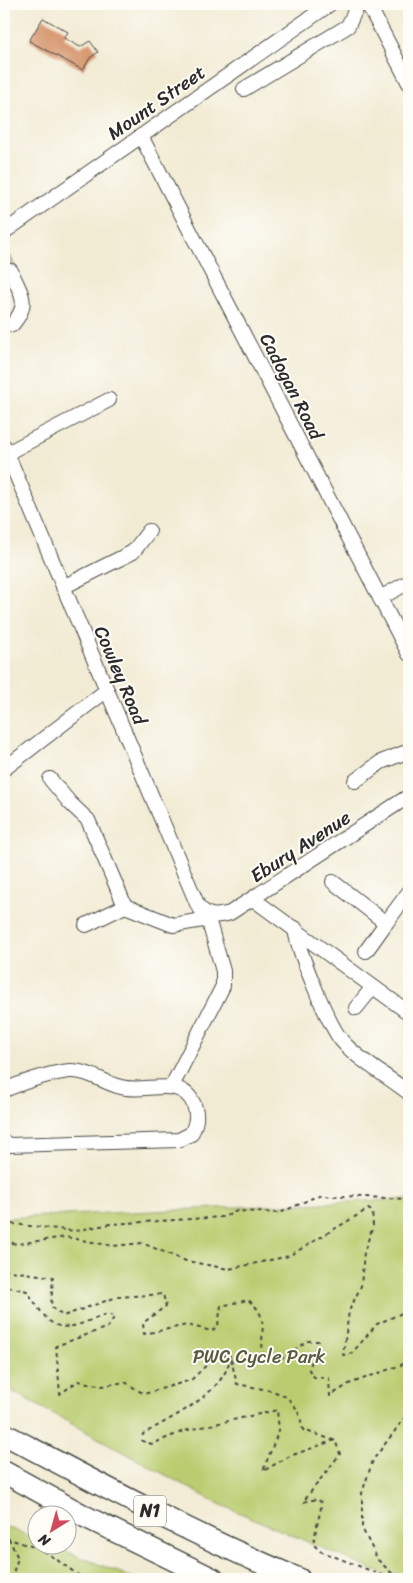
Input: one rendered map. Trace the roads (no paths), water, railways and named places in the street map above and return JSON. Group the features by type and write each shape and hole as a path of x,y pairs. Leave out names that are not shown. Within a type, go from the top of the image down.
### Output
{"highway":[{"name":"N1","path":"4,1434 174,1523 234,1552 299,1579"},
{"name":"N1","path":"4,1472 86,1517 213,1579"}],"street":[{"name":"Mount Street","path":"4,232 330,4"},
{"path":"244,89 348,26 358,4"},
{"path":"368,4 409,83"},
{"name":"Cadogan Road","path":"141,136 409,654"},
{"path":"11,271 24,304 21,314 12,325"},
{"path":"5,450 110,400"},
{"name":"Cowley Road","path":"5,450 9,474 63,587 198,906 208,917"},
{"path":"63,587 133,552 149,531"},
{"path":"380,598 409,582"},
{"path":"4,769 107,690"},
{"path":"355,781 381,762 409,751"},
{"path":"50,779 70,803 88,820 125,906 86,924"},
{"name":"Ebury Avenue","path":"125,906 173,925 230,913 409,796"},
{"path":"333,882 386,923"},
{"path":"366,951 409,892"},
{"path":"253,899 409,1013"},
{"path":"172,1086 223,986 223,971 208,917"},
{"path":"295,928 298,944 335,1031 346,1045 409,1093"},
{"path":"356,1008 373,987"},
{"path":"4,1090 35,1079 73,1071 126,1088 172,1086 188,1095 196,1110 196,1123 191,1134 179,1140 9,1145 4,1142"}],"tunnel":[{"path":"4,256 11,271"}],"park label":[{"name":"PWC Cycle Park","path":"259,1356"}]}
